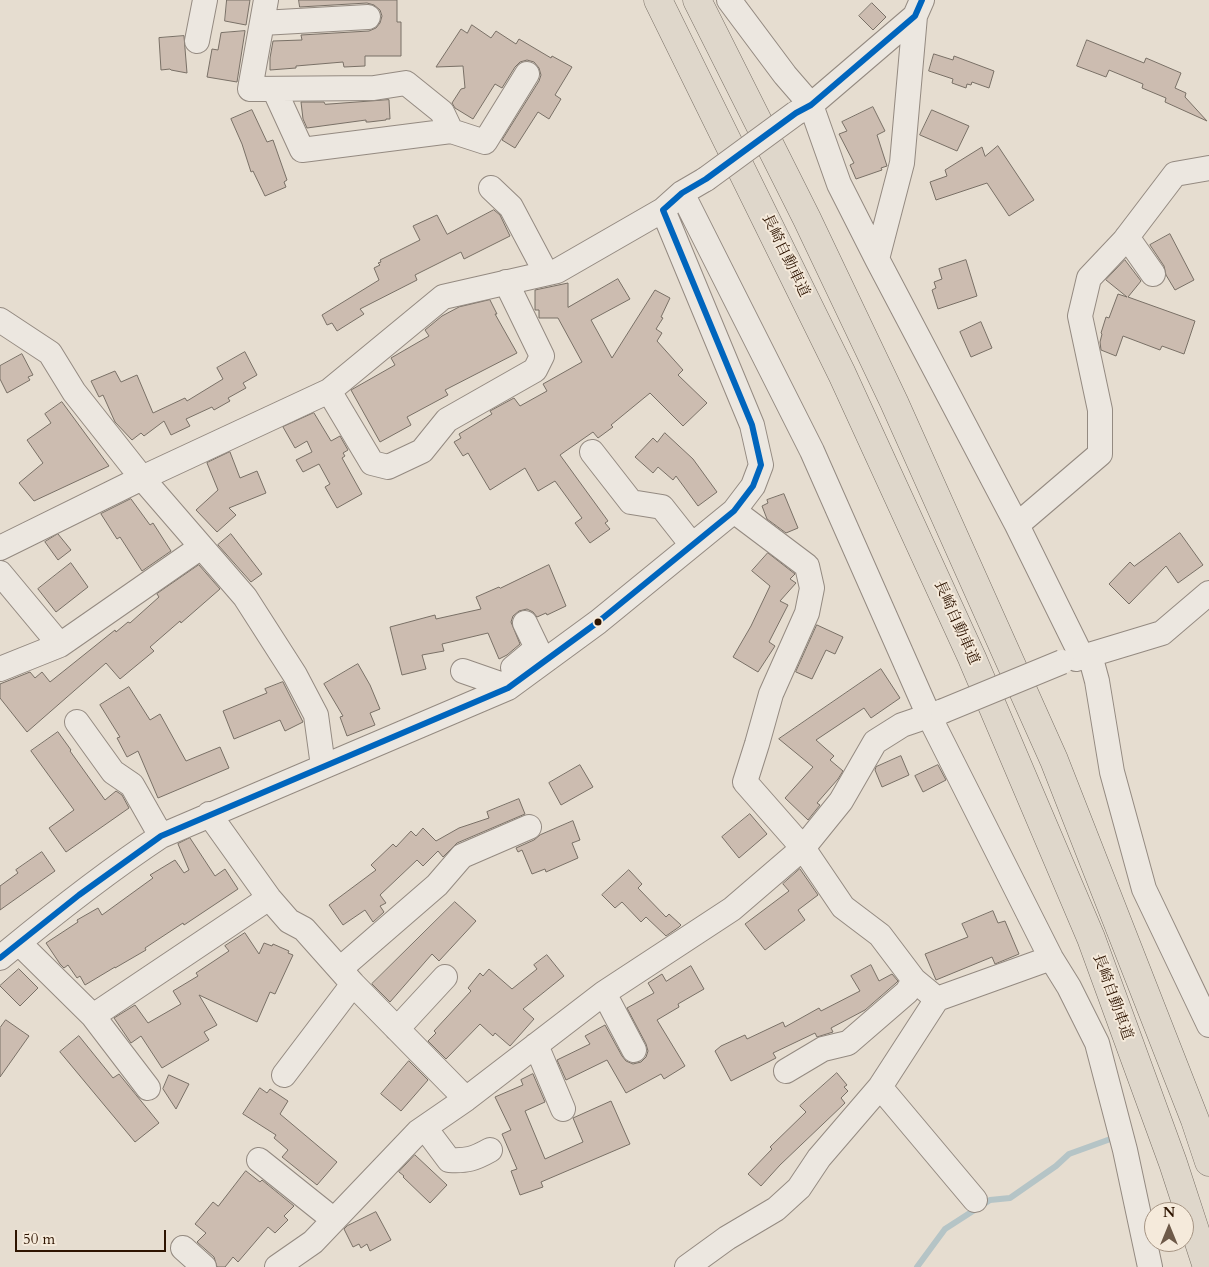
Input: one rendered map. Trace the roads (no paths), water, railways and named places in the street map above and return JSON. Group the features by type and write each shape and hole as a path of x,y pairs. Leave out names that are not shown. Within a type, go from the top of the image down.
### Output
{"highway":[{"name":"長崎自動車道","path":"658,0 842,374 972,658 1091,938 1173,1162 1207,1267"},
{"path":"696,0 807,219 894,402 1054,760 1191,1111 1209,1162"}],"street":[{"path":"197,41 205,0"},
{"path":"730,0 784,75 804,109 877,259 1017,525 1078,658 1097,681 1112,772 1144,889 1209,1025"},
{"path":"0,548 142,478 329,391 443,296 556,271 663,210 682,193 706,179 804,109 918,8"},
{"path":"877,259 902,163 918,8"},
{"path":"368,17 264,11 250,89 374,88 406,83 442,112 451,131"},
{"path":"274,89 302,150 451,131 485,142 527,74"},
{"path":"1017,525 1100,454 1100,410 1080,316 1089,278 1127,237 1175,174 1209,168"},
{"path":"491,188 511,207 546,273"},
{"path":"682,193 812,451 1051,958 1069,987 1096,1043 1125,1150 1150,1267"},
{"path":"0,958 48,918 128,858 161,836 512,685 598,622 734,511 753,486 761,465 754,433 663,210"},
{"path":"1127,237 1153,274"},
{"path":"329,391 372,463 388,467 422,451 447,420 534,370 542,356 506,282"},
{"path":"0,320 50,353 74,392 142,478 244,596 295,675 316,715 324,766"},
{"path":"592,452 631,502 662,507 692,545"},
{"path":"734,511 807,566 812,588 806,613 771,694 758,744 745,782 802,848 843,907 880,935 914,980 937,999"},
{"path":"0,670 60,645 201,547"},
{"path":"0,573 60,645"},
{"path":"276,1267 313,1242 418,1132 466,1099 604,994 732,909 802,848 842,801 875,742 902,725 936,714 1078,658 1162,633 1209,593"},
{"path":"512,685 511,670 536,648 525,623"},
{"path":"463,671 512,685"},
{"path":"77,722 114,772 132,785 161,836"},
{"path":"209,814 269,898 289,921 304,929 346,976 466,1099"},
{"path":"284,1075 346,976 437,885 462,856 529,827"},
{"path":"93,1016 269,898"},
{"path":"19,943 93,1016 148,1088"},
{"path":"687,1267 727,1238 776,1209 799,1188 820,1158 880,1087 937,999 1051,958"},
{"path":"397,1029 445,977"},
{"path":"786,1071 823,1049 848,1043 907,992 914,980"},
{"path":"604,994 634,1050"},
{"path":"536,1045 563,1109"},
{"path":"880,1087 975,1200"},
{"path":"425,1128 449,1160 462,1161 475,1158 490,1150"},
{"path":"259,1160 334,1220"},
{"path":"182,1248 204,1267"}],"waterway":[{"path":"917,1267 945,1229 990,1200 1010,1198 1056,1166 1069,1154 1116,1137"}]}
